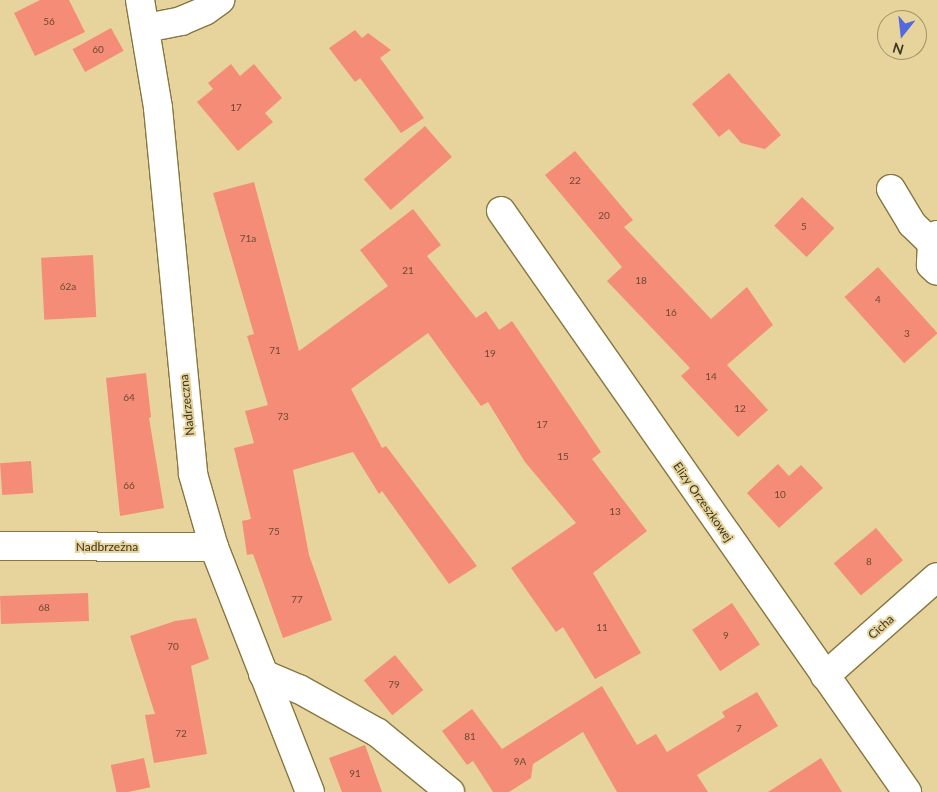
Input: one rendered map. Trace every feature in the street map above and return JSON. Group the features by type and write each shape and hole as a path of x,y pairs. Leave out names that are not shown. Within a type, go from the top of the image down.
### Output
{"street":[{"name":"Nadrzeczna","path":"140,0 158,108 193,474 214,547 310,792"},
{"path":"146,28 181,21 205,11 220,0"},
{"path":"891,189 912,224 934,254"},
{"name":"Elizy Orzeszkowej","path":"501,211 907,792"},
{"name":"Nadbrzeżna","path":"0,546 214,547"},
{"name":"Cicha","path":"825,676 937,577"},
{"path":"263,674 300,689 378,733 450,792"}],"building":[{"path":"40,0 69,0 85,32 35,56 14,13"},
{"path":"111,28 124,51 85,72 73,49"},
{"path":"355,30 362,38 368,33 391,50 380,58 424,118 401,133 360,78 355,82 329,48"},
{"path":"231,64 240,76 254,64 282,98 265,113 273,122 238,151 197,102 213,89 208,83"},
{"path":"729,73 781,135 765,149 741,143 729,129 719,137 692,104"},
{"path":"425,126 452,157 391,210 364,179"},
{"path":"575,151 633,220 624,227 711,319 747,287 773,325 727,365 768,410 738,437 681,376 690,368 607,281 622,267 545,175"},
{"path":"254,182 299,351 388,286 360,250 413,209 441,245 427,256 476,318 486,311 499,330 512,321 601,452 592,459 647,531 593,573 641,653 595,679 563,627 556,632 511,568 576,523 525,462 488,402 481,406 428,333 351,389 382,448 386,446 477,566 449,584 382,491 379,494 353,452 293,470 309,555 332,620 283,638 253,554 247,555 242,521 251,519 234,448 254,443 245,411 268,405 247,336 254,334 213,193"},
{"path":"802,197 834,228 807,257 774,226"},
{"path":"93,255 96,317 44,320 41,258"},
{"path":"878,267 937,333 904,363 845,297"},
{"path":"146,373 151,417 149,418 164,508 120,516 106,378"},
{"path":"31,461 33,493 2,495 0,463"},
{"path":"778,464 789,476 801,465 823,488 779,528 747,493"},
{"path":"876,528 903,560 861,596 834,563"},
{"path":"88,593 89,621 1,624 0,596"},
{"path":"732,603 760,644 720,671 692,630"},
{"path":"196,618 209,659 191,666 207,754 154,763 145,715 155,714 130,636 175,621"},
{"path":"395,655 423,690 392,715 364,680"},
{"path":"602,686 637,745 656,734 667,752 725,717 722,712 757,692 778,726 697,775 708,792 617,792 583,732 533,764 531,778 509,792 493,792 473,761 467,765 442,731 472,709 502,749"},
{"path":"365,745 382,792 342,792 329,758"},
{"path":"144,758 150,787 128,792 116,792 111,765"},
{"path":"821,758 842,792 768,792"}]}
